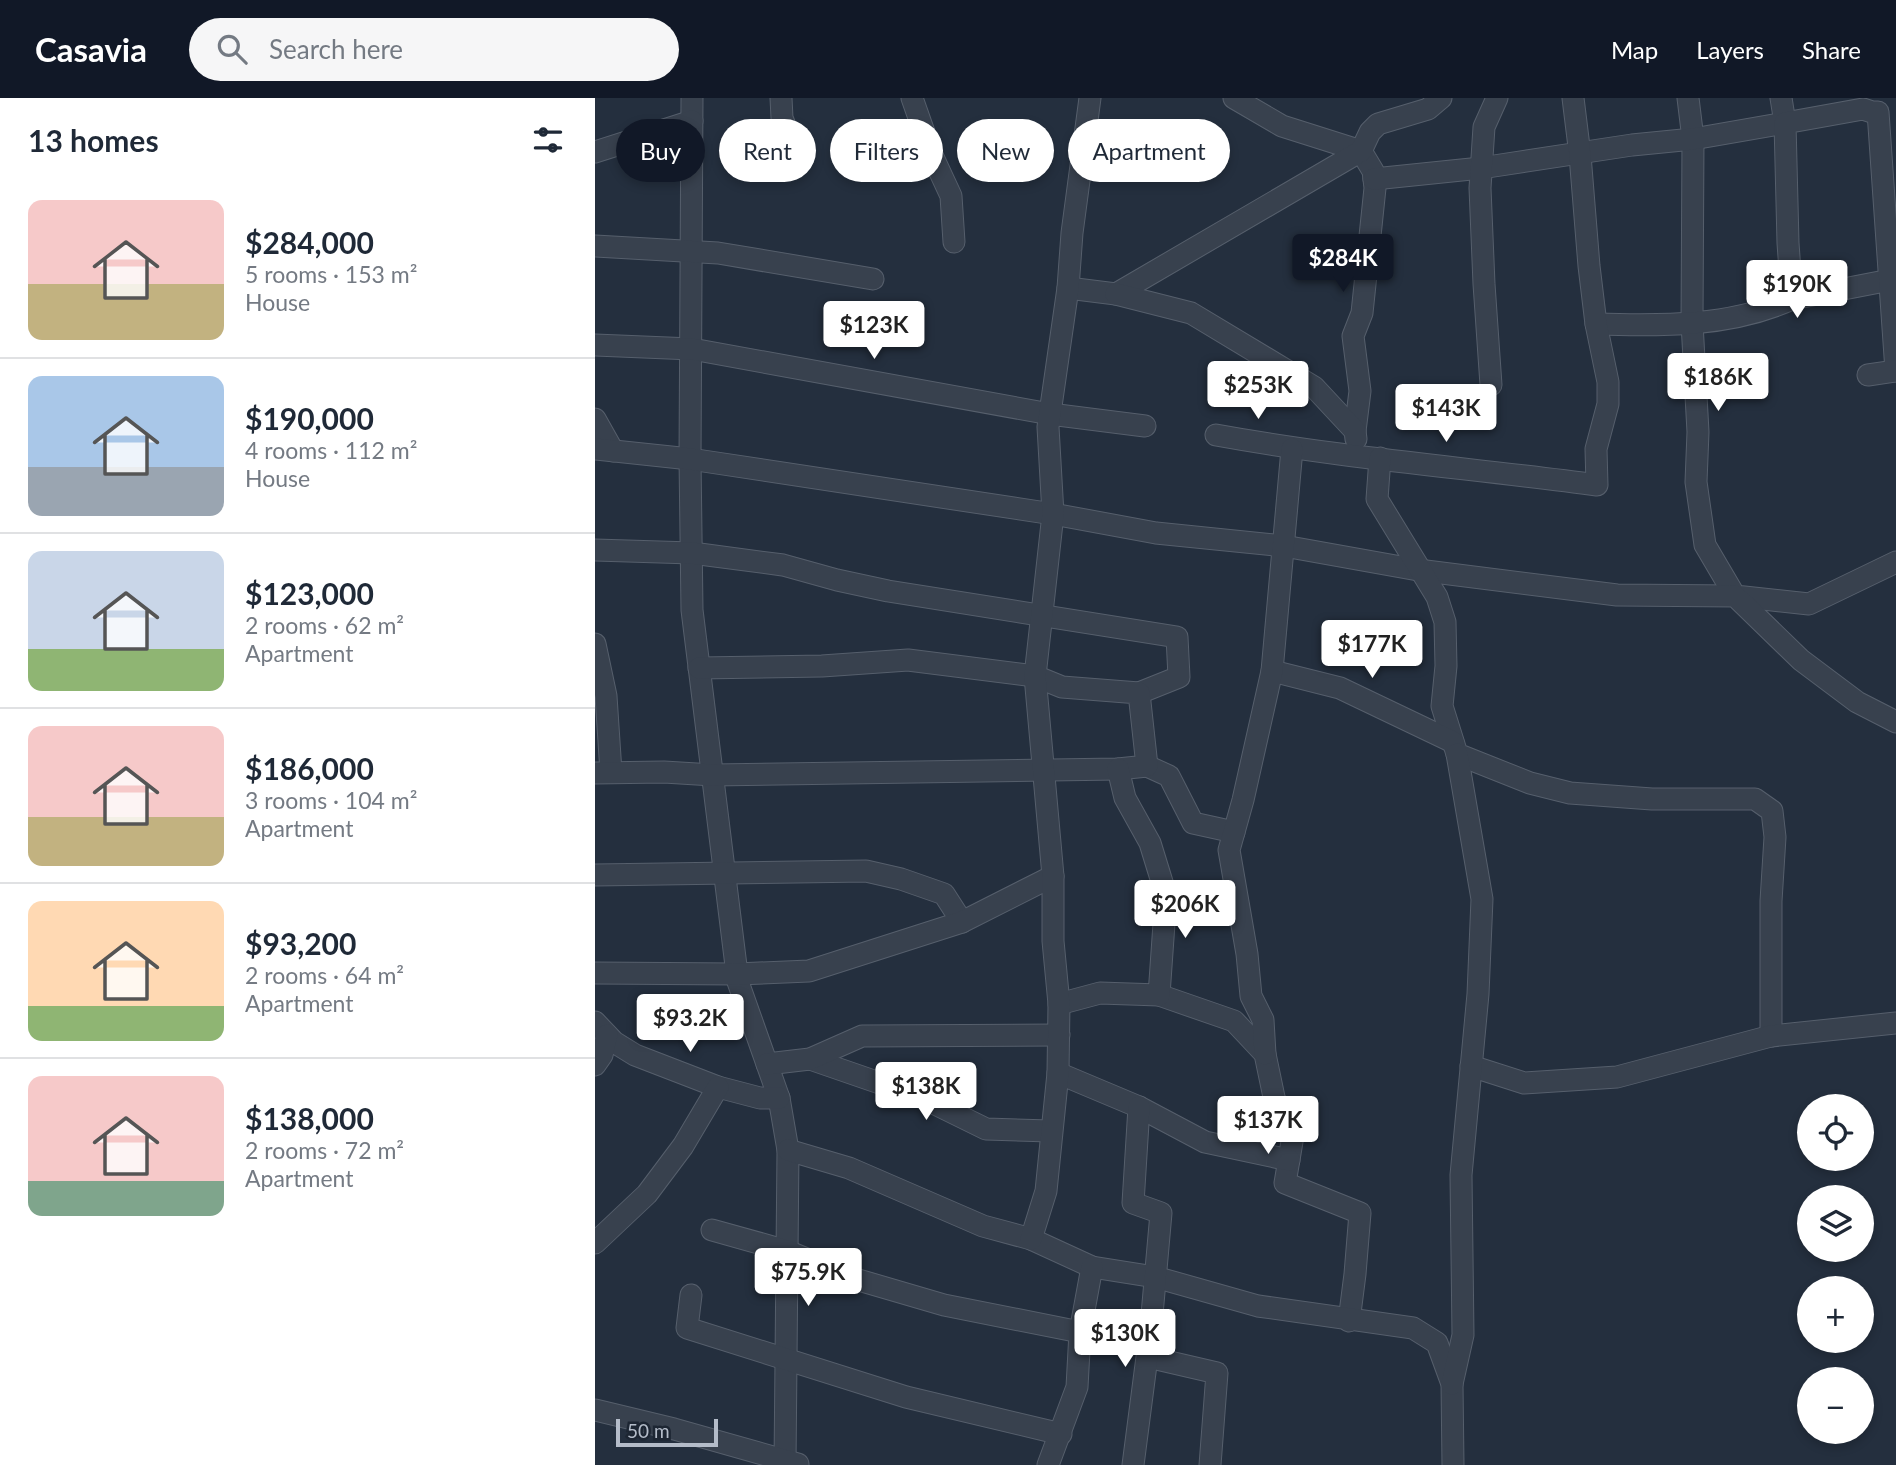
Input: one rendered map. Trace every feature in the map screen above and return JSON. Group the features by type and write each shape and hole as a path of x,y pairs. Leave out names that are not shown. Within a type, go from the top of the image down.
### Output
{"street":[{"path":"692,98 692,119"},
{"path":"781,98 782,119"},
{"path":"912,98 932,155 951,196 954,242"},
{"path":"1031,1239 1046,1191 1058,1073 1059,1035 1053,941 1053,876 1035,676 1053,514 1048,427 1068,288 1072,233 1090,98"},
{"path":"1116,294 1360,151 1370,132 1378,124 1428,110 1441,98"},
{"path":"1492,385 1483,284 1481,168 1484,127 1497,98"},
{"path":"1216,435 1292,449 1597,485 1597,449 1608,404 1608,382 1596,324 1573,98"},
{"path":"1688,98 1693,139 1692,323 1698,432 1696,482 1705,545 1735,596 1801,660 1857,702 1896,722"},
{"path":"1781,98 1792,299"},
{"path":"1244,101 1282,126 1360,151 1373,171 1375,188 1366,286 1362,313 1353,335 1360,391 1355,431 1359,457"},
{"path":"1374,179 1481,168 1632,145 1693,139 1879,105 1896,371 1868,375"},
{"path":"595,152 616,145"},
{"path":"595,1409 790,1463 787,1359 788,1150 779,1098 737,974 692,610 692,182"},
{"path":"595,246 718,253 873,279"},
{"path":"1596,324 1657,326 1692,323 1771,309 1792,299 1890,280"},
{"path":"1068,288 1116,294 1191,313 1314,387 1355,431"},
{"path":"595,345 692,349 1050,414 1145,426"},
{"path":"595,419 604,450 690,459 1053,514 1156,533 1284,546 1418,570 1617,595 1735,596 1809,604 1896,562"},
{"path":"1292,449 1272,671 1229,850 1247,954 1251,996 1263,1020 1265,1054 1275,1102 1297,1118 1285,1182 1360,1213 1349,1321"},
{"path":"1380,458 1377,499 1418,570 1437,597 1445,622 1446,666 1442,706 1455,748 1482,899 1478,994 1461,1175 1463,1335 1452,1384 1453,1465"},
{"path":"595,550 692,553 783,565 888,591 1177,638 1179,677 1139,693 1062,687 1035,676 908,660 822,666 699,668"},
{"path":"595,644 606,696 603,773 664,772 713,775 1118,769 1147,766 1169,776 1193,823 1234,832"},
{"path":"1272,671 1340,688 1455,748 1530,783 1570,793 1652,799 1755,799 1772,811 1775,837 1771,901 1771,1036"},
{"path":"1139,693 1147,766"},
{"path":"1118,769 1125,799 1150,843 1166,895 1159,995"},
{"path":"595,875 866,871 944,894 962,922"},
{"path":"595,973 737,974 809,971 962,922 1053,876"},
{"path":"1059,1004 1100,993 1159,995 1234,1021 1265,1054"},
{"path":"1471,1066 1524,1083 1617,1077 1771,1036 1896,1023"},
{"path":"601,1029 624,1050 635,1055 718,1087 760,1097 779,1098"},
{"path":"595,1065 602,1055 601,1029"},
{"path":"767,1064 810,1059 862,1036 1059,1035"},
{"path":"810,1059 923,1098 986,1129 1050,1131"},
{"path":"1058,1073 1139,1107 1205,1142 1289,1160"},
{"path":"595,1243 647,1194 683,1146 718,1087"},
{"path":"1133,1465 1148,1357 1161,1213 1133,1203 1139,1107"},
{"path":"788,1150 849,1168 983,1226 1031,1239 1092,1267 1155,1277 1258,1306 1413,1328 1437,1343 1452,1384"},
{"path":"712,1230 787,1251 855,1279 931,1301 1080,1332"},
{"path":"1048,1465 1077,1387 1080,1332 1092,1267"},
{"path":"691,1295 687,1328 906,1397 1061,1434"},
{"path":"1148,1357 1217,1373 1210,1465"}]}
